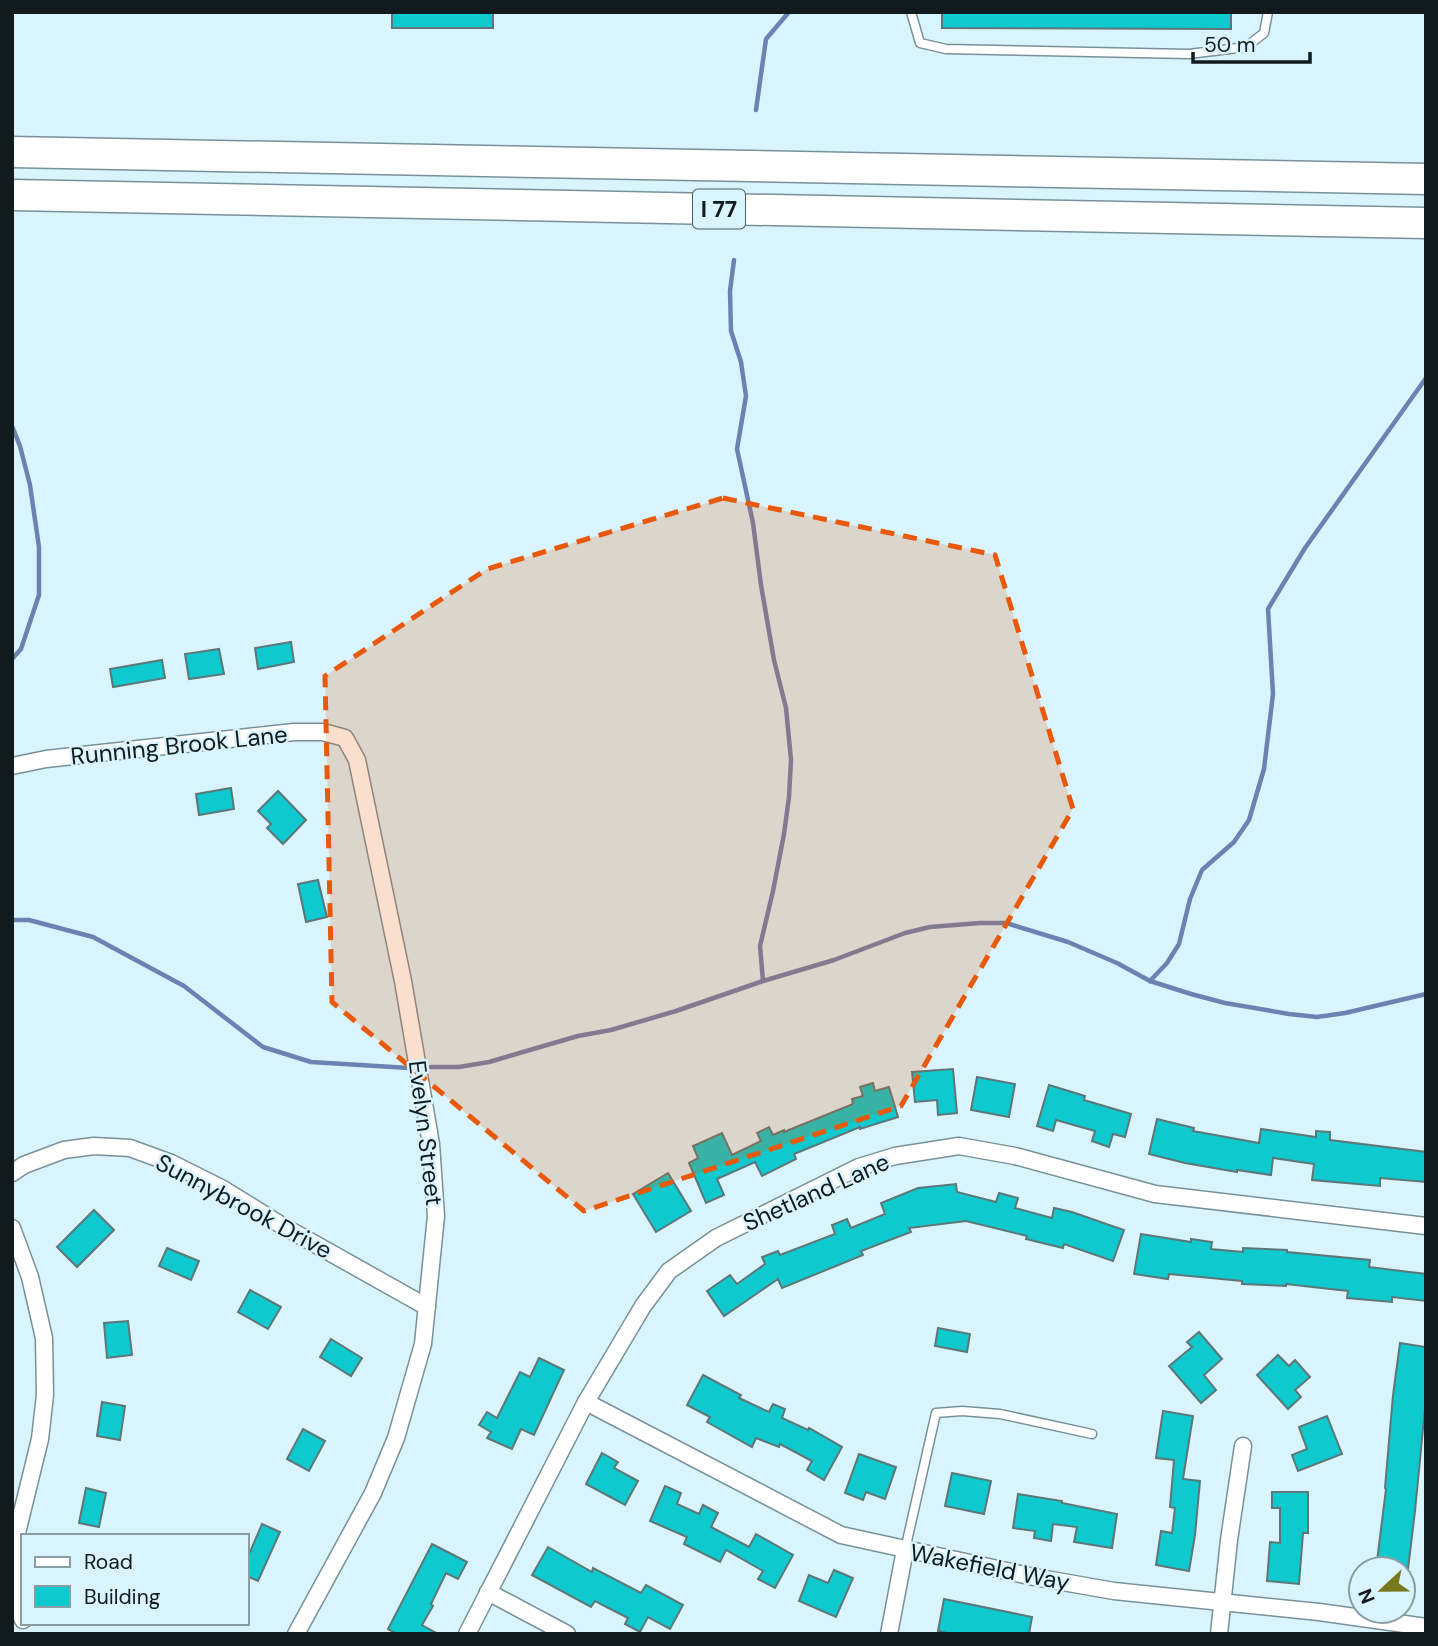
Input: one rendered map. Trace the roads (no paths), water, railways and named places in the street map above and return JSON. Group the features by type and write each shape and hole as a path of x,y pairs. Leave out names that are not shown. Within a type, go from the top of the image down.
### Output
{"highway":[{"name":"I 77","path":"12,152 1426,179"},
{"name":"I 77","path":"12,195 1426,223"}],"street":[{"name":"Running Brook Lane","path":"12,766 46,759 293,732 323,732 345,738"},
{"name":"Evelyn Street","path":"296,1634 373,1493 396,1438 423,1344 436,1216 431,1144 403,981 357,760 345,738"},
{"name":"Sunnybrook Drive","path":"12,1172 64,1150 94,1146 130,1148 172,1163 223,1189 281,1225 427,1307"},
{"name":"Shetland Lane","path":"467,1634 586,1402 643,1306 669,1271 716,1238 859,1167 895,1156 958,1146 1015,1156 1155,1194 1426,1226"},
{"path":"12,1228 30,1277 44,1338 45,1395 40,1439 16,1537 13,1574 21,1616"},
{"name":"Wakefield Way","path":"586,1402 841,1535 1034,1577 1114,1591 1319,1612 1426,1627"},
{"path":"1219,1634 1243,1446"},
{"path":"888,1634 905,1550"},
{"path":"488,1592 567,1634"}],"lane":[{"path":"911,12 920,43 946,50 1189,54 1246,47 1264,33 1268,12"},
{"path":"905,1550 936,1413 961,1411 1000,1414 1092,1434"}],"waterway":[{"path":"756,110 766,39 789,12"},
{"path":"734,260 730,291 731,331 741,362 746,396 737,449 753,523 774,660 786,708 791,760 784,834 760,946 763,981"},
{"path":"1150,981 1167,963 1179,944 1190,899 1202,870 1234,842 1249,820 1264,769 1273,694 1268,609 1305,548 1426,378"},
{"path":"12,426 30,485 39,547 39,595 21,649 12,659"},
{"path":"12,920 29,920 93,937 184,986 263,1047 311,1062 409,1068"},
{"path":"431,1067 459,1067 489,1062 676,1011 834,960 905,933 930,927 980,923 1006,923 1068,942 1150,981 1191,994 1289,1014 1317,1017 1345,1013 1426,994"}]}
